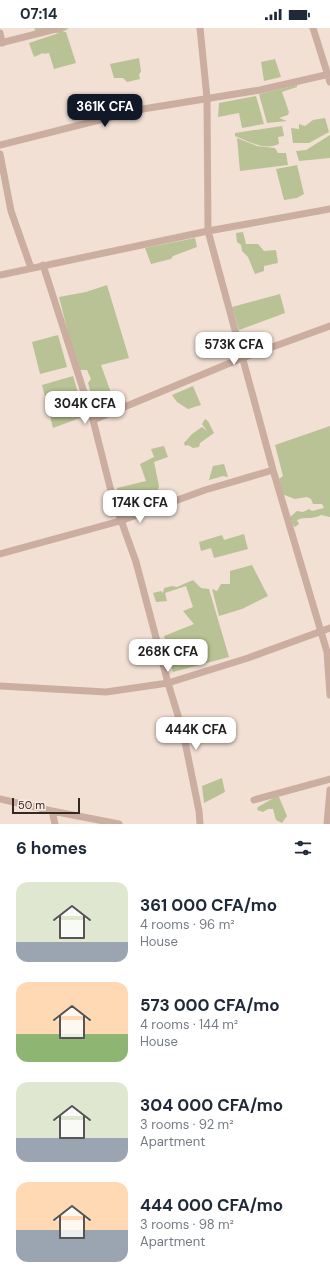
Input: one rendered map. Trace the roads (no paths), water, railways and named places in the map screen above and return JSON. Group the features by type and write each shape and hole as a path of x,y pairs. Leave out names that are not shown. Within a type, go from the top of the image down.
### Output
{"street":[{"path":"0,34 1,43 60,28"},
{"path":"200,28 207,98 208,231 273,470 327,652 330,695"},
{"path":"313,28 329,74 330,82"},
{"path":"0,145 143,109 260,90 329,74"},
{"path":"0,154 11,211 31,268"},
{"path":"0,275 208,231 330,209"},
{"path":"43,265 93,420 120,521 136,562 168,683 183,732 199,811 200,824"},
{"path":"93,420 242,358 330,326"},
{"path":"0,554 120,521 205,490 273,470"},
{"path":"0,686 106,692 168,683 248,658 330,628"},
{"path":"254,800 330,779"},
{"path":"327,824 330,790"},
{"path":"0,799 119,824"},
{"path":"52,811 55,824"}]}
